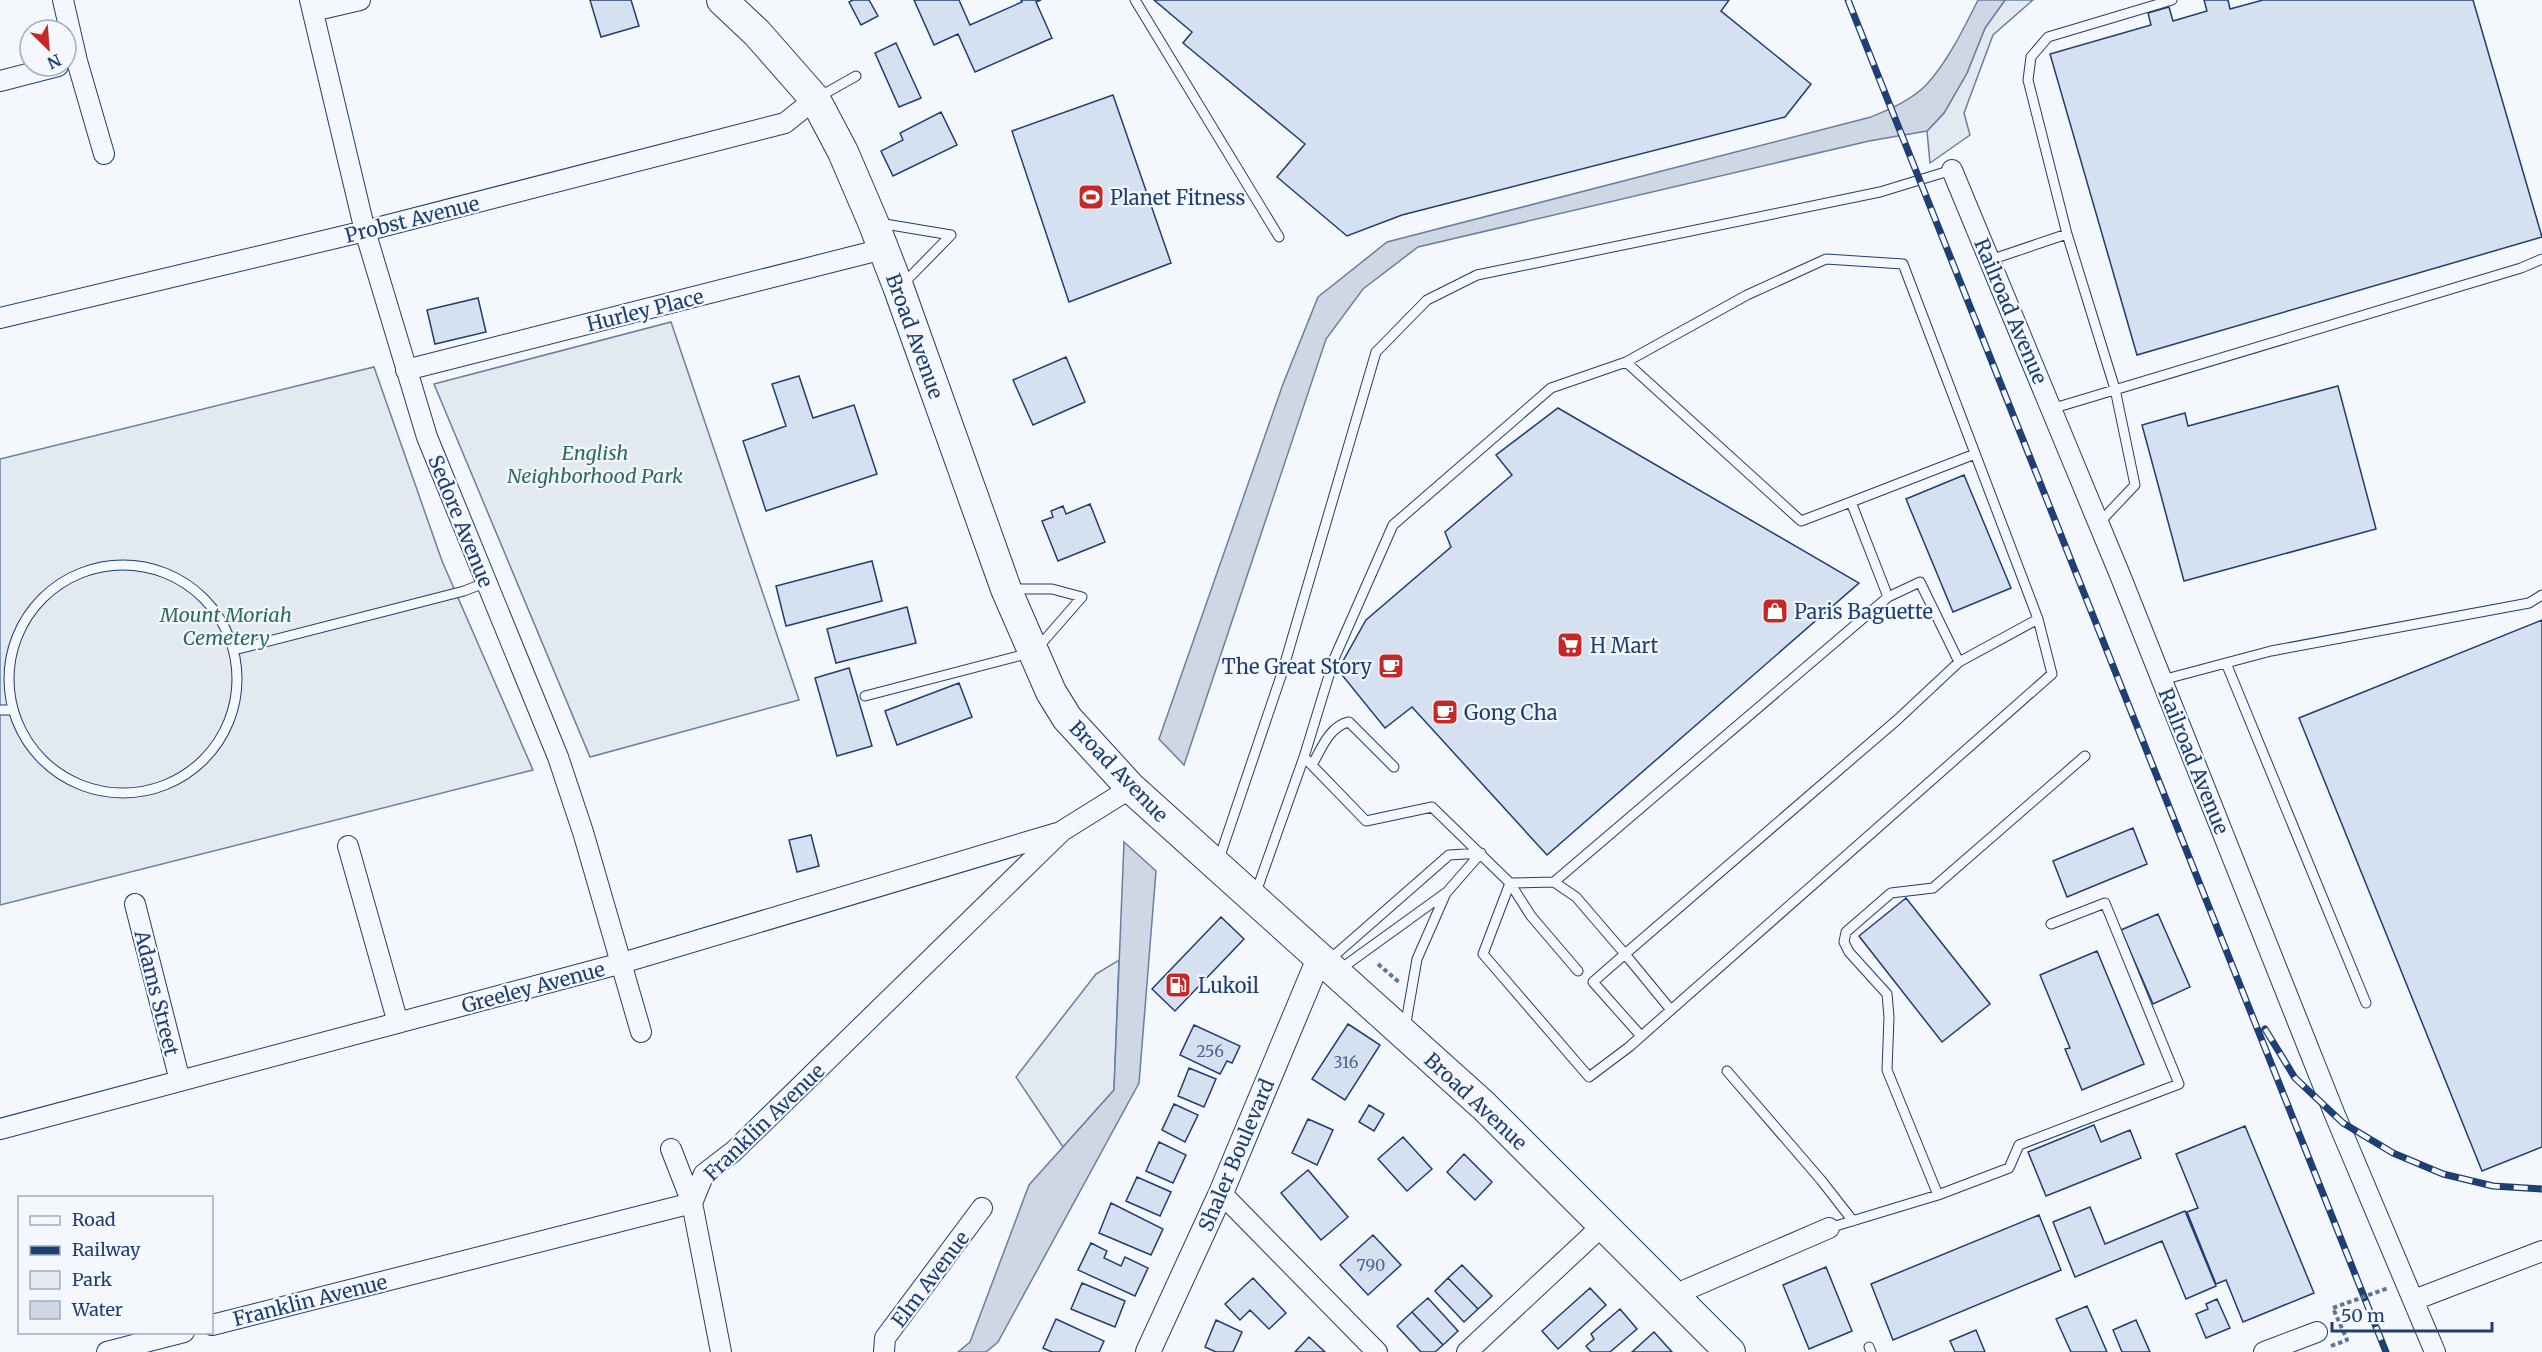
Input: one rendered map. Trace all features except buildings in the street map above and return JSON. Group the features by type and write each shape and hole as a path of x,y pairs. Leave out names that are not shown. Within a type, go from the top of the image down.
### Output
{"main road":[{"name":"Broad Avenue","path":"722,0 757,33 815,99 843,152 899,289 1006,589 1051,692 1067,718 1131,788 1328,963 1484,1106 1730,1352"}],"street":[{"path":"63,0 64,18"},
{"path":"312,6 360,0"},
{"name":"Sedore Avenue","path":"312,6 365,231 427,437 558,757 641,1032"},
{"path":"0,81 18,76"},
{"path":"73,78 104,154"},
{"name":"Probst Avenue","path":"0,318 365,231 785,123 815,99"},
{"name":"Railroad Avenue","path":"1952,170 2099,523 2334,1115 2435,1352"},
{"name":"Hurley Place","path":"406,370 878,235"},
{"name":"Franklin Avenue","path":"213,1325 692,1203 704,1174 734,1151 1062,831 1131,788"},
{"name":"Greeley Avenue","path":"0,1130 622,963 1062,831"},
{"path":"348,846 398,1023"},
{"name":"Adams Street","path":"135,904 180,1082"},
{"name":"Shaler Boulevard","path":"1148,1352 1328,963"},
{"path":"671,1149 692,1203 721,1352"},
{"path":"1221,1193 1377,1352"},
{"name":"Elm Avenue","path":"884,1352 885,1338 982,1208"},
{"path":"1467,1352 1602,1226"},
{"path":"1674,1294 1829,1228"},
{"path":"2414,1300 2542,1251"},
{"path":"2264,1352 2317,1332"},
{"path":"107,1352 176,1334"}],"lane":[{"path":"1135,0 1279,237"},
{"path":"2099,523 2135,485 2115,389 2067,234 2028,80 2031,57 2048,37 2172,0"},
{"path":"815,99 856,76"},
{"path":"1217,865 1282,673 1376,352 1427,300 1477,275 1880,192 1952,170"},
{"path":"1990,260 2067,234"},
{"path":"878,235 951,235 899,289"},
{"path":"1254,897 1304,757 1334,659 1393,525 1551,388 1626,362 1748,295 1826,259 1903,264 2038,619 2052,674 1671,1010 1589,1077 1483,954 1510,883"},
{"path":"2051,408 2521,268 2542,259"},
{"path":"1626,362 1801,521 1975,454"},
{"path":"1851,502 1888,597"},
{"path":"129,565 165,572 196,590 220,617 234,650 237,689 227,728 204,760 172,783 134,793 94,790 58,774 30,746 13,710 9,675 16,639 34,608 42,600 60,584 93,568 129,565"},
{"path":"234,650 464,591 487,582"},
{"path":"1554,882 1888,597 1920,582 1959,662"},
{"path":"865,696 1034,652 1082,597 1052,589 1006,589"},
{"path":"2162,680 2271,651 2529,603 2542,595"},
{"path":"1641,1036 1593,982 1897,720 1959,662 2038,619"},
{"path":"2226,663 2366,1003"},
{"path":"0,710 13,710"},
{"path":"1312,765 1327,738 1342,723 1348,722 1394,767"},
{"path":"1938,1195 1887,1070 1887,994 1849,952 1844,942 1846,932 1892,893 1933,888 2085,756"},
{"path":"1304,757 1366,821 1432,807 1510,883 1531,916 1578,972"},
{"path":"1404,1034 1417,959 1447,892 1481,853"},
{"path":"1328,963 1449,855 1481,853"},
{"path":"1510,883 1554,882 1576,897 1671,1010"},
{"path":"1328,963 1447,892"},
{"path":"1829,1228 1938,1195 2009,1168 2019,1145 2178,1084 2105,903 2052,924"},
{"path":"1727,1071 1821,1179 1853,1221"}],"path":[{"path":"1378,964 1400,984"},
{"path":"2348,1340 2333,1308 2388,1288"}],"green space":[{"path":"2005,0 2033,0 1993,35 1964,113 1970,135 1930,163 1927,131 1944,113 1967,73 1985,28"},
{"name":"English Neighborhood Park","path":"671,322 799,700 590,757 434,384"},
{"name":"Mount Moriah Cemetery","path":"374,367 442,561 533,770 0,905 0,459"},
{"path":"1119,960 1114,1090 1063,1147 1016,1077 1096,974"}],"water":[{"path":"1978,0 2005,0 1985,28 1967,73 1944,113 1927,131 1869,141 1418,247 1363,289 1326,339 1184,765 1159,739 1283,384 1318,297 1387,242 1871,117 1886,111 1915,95 1942,66"},
{"path":"1124,842 1156,871 1139,1083 998,1342 986,1352 958,1352 970,1342 1029,1185 1114,1090"}],"railway":[{"path":"1848,0 2386,1352"},
{"path":"2265,1029 2295,1078 2343,1123 2393,1153 2443,1174 2493,1186 2542,1189"}],"place":[{"name":"Planet Fitness","path":"1091,197"},
{"name":"Paris Baguette","path":"1775,611"},
{"name":"H Mart","path":"1570,645"},
{"name":"The Great Story","path":"1391,666"},
{"name":"Gong Cha","path":"1445,712"},
{"name":"Lukoil","path":"1178,985"}]}
